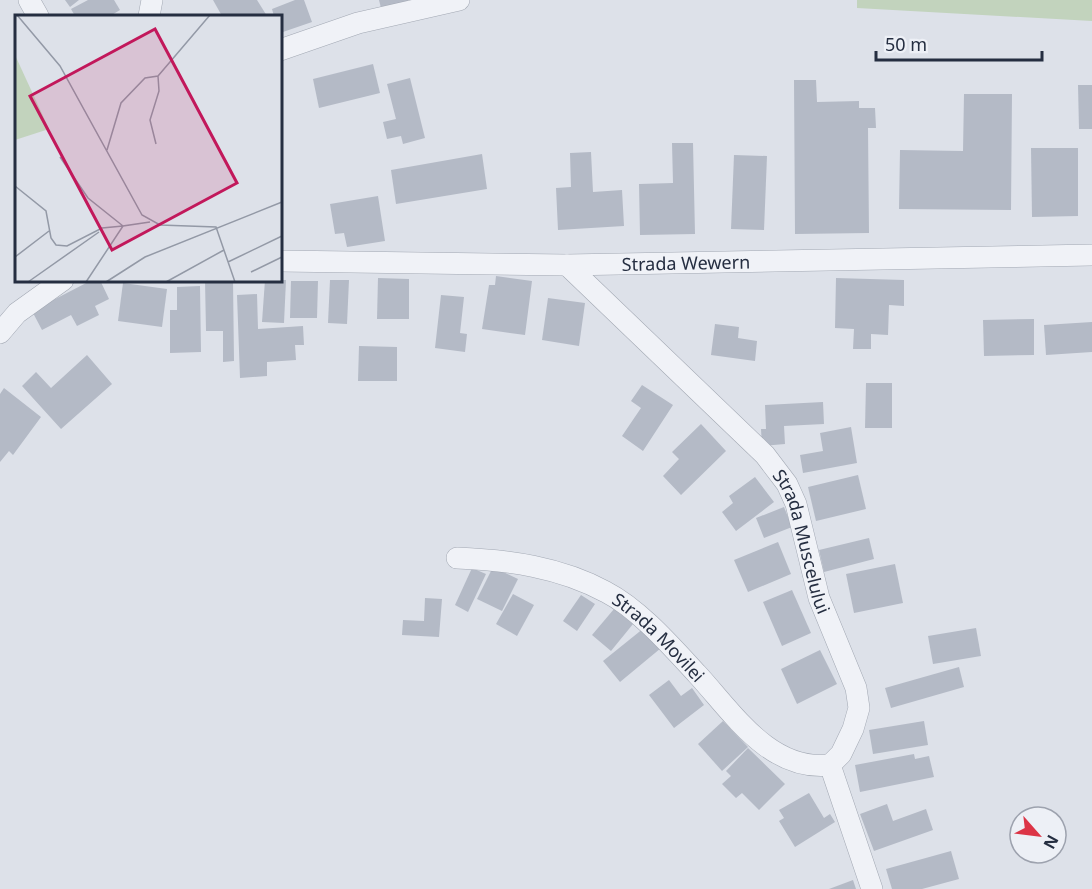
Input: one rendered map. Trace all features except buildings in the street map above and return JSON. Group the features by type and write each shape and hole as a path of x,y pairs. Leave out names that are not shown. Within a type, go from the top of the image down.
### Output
{"street":[{"path":"29,0 37,15"},
{"path":"149,15 152,0"},
{"path":"282,49 358,23 459,0"},
{"name":"Strada Wewern","path":"282,261 567,265 1092,255"},
{"name":"Strada Muscelului","path":"567,265 765,455 788,484 796,504 819,598 856,688 859,708 853,729 841,754 830,765"},
{"path":"0,333 44,287"},
{"name":"Strada Movilei","path":"457,558 506,560 567,575 606,592 629,606 697,674 742,726 781,756 799,763 830,765"},
{"path":"830,765 872,889"}],"green space":[{"path":"857,0 1092,0 1092,21 857,8"}]}
